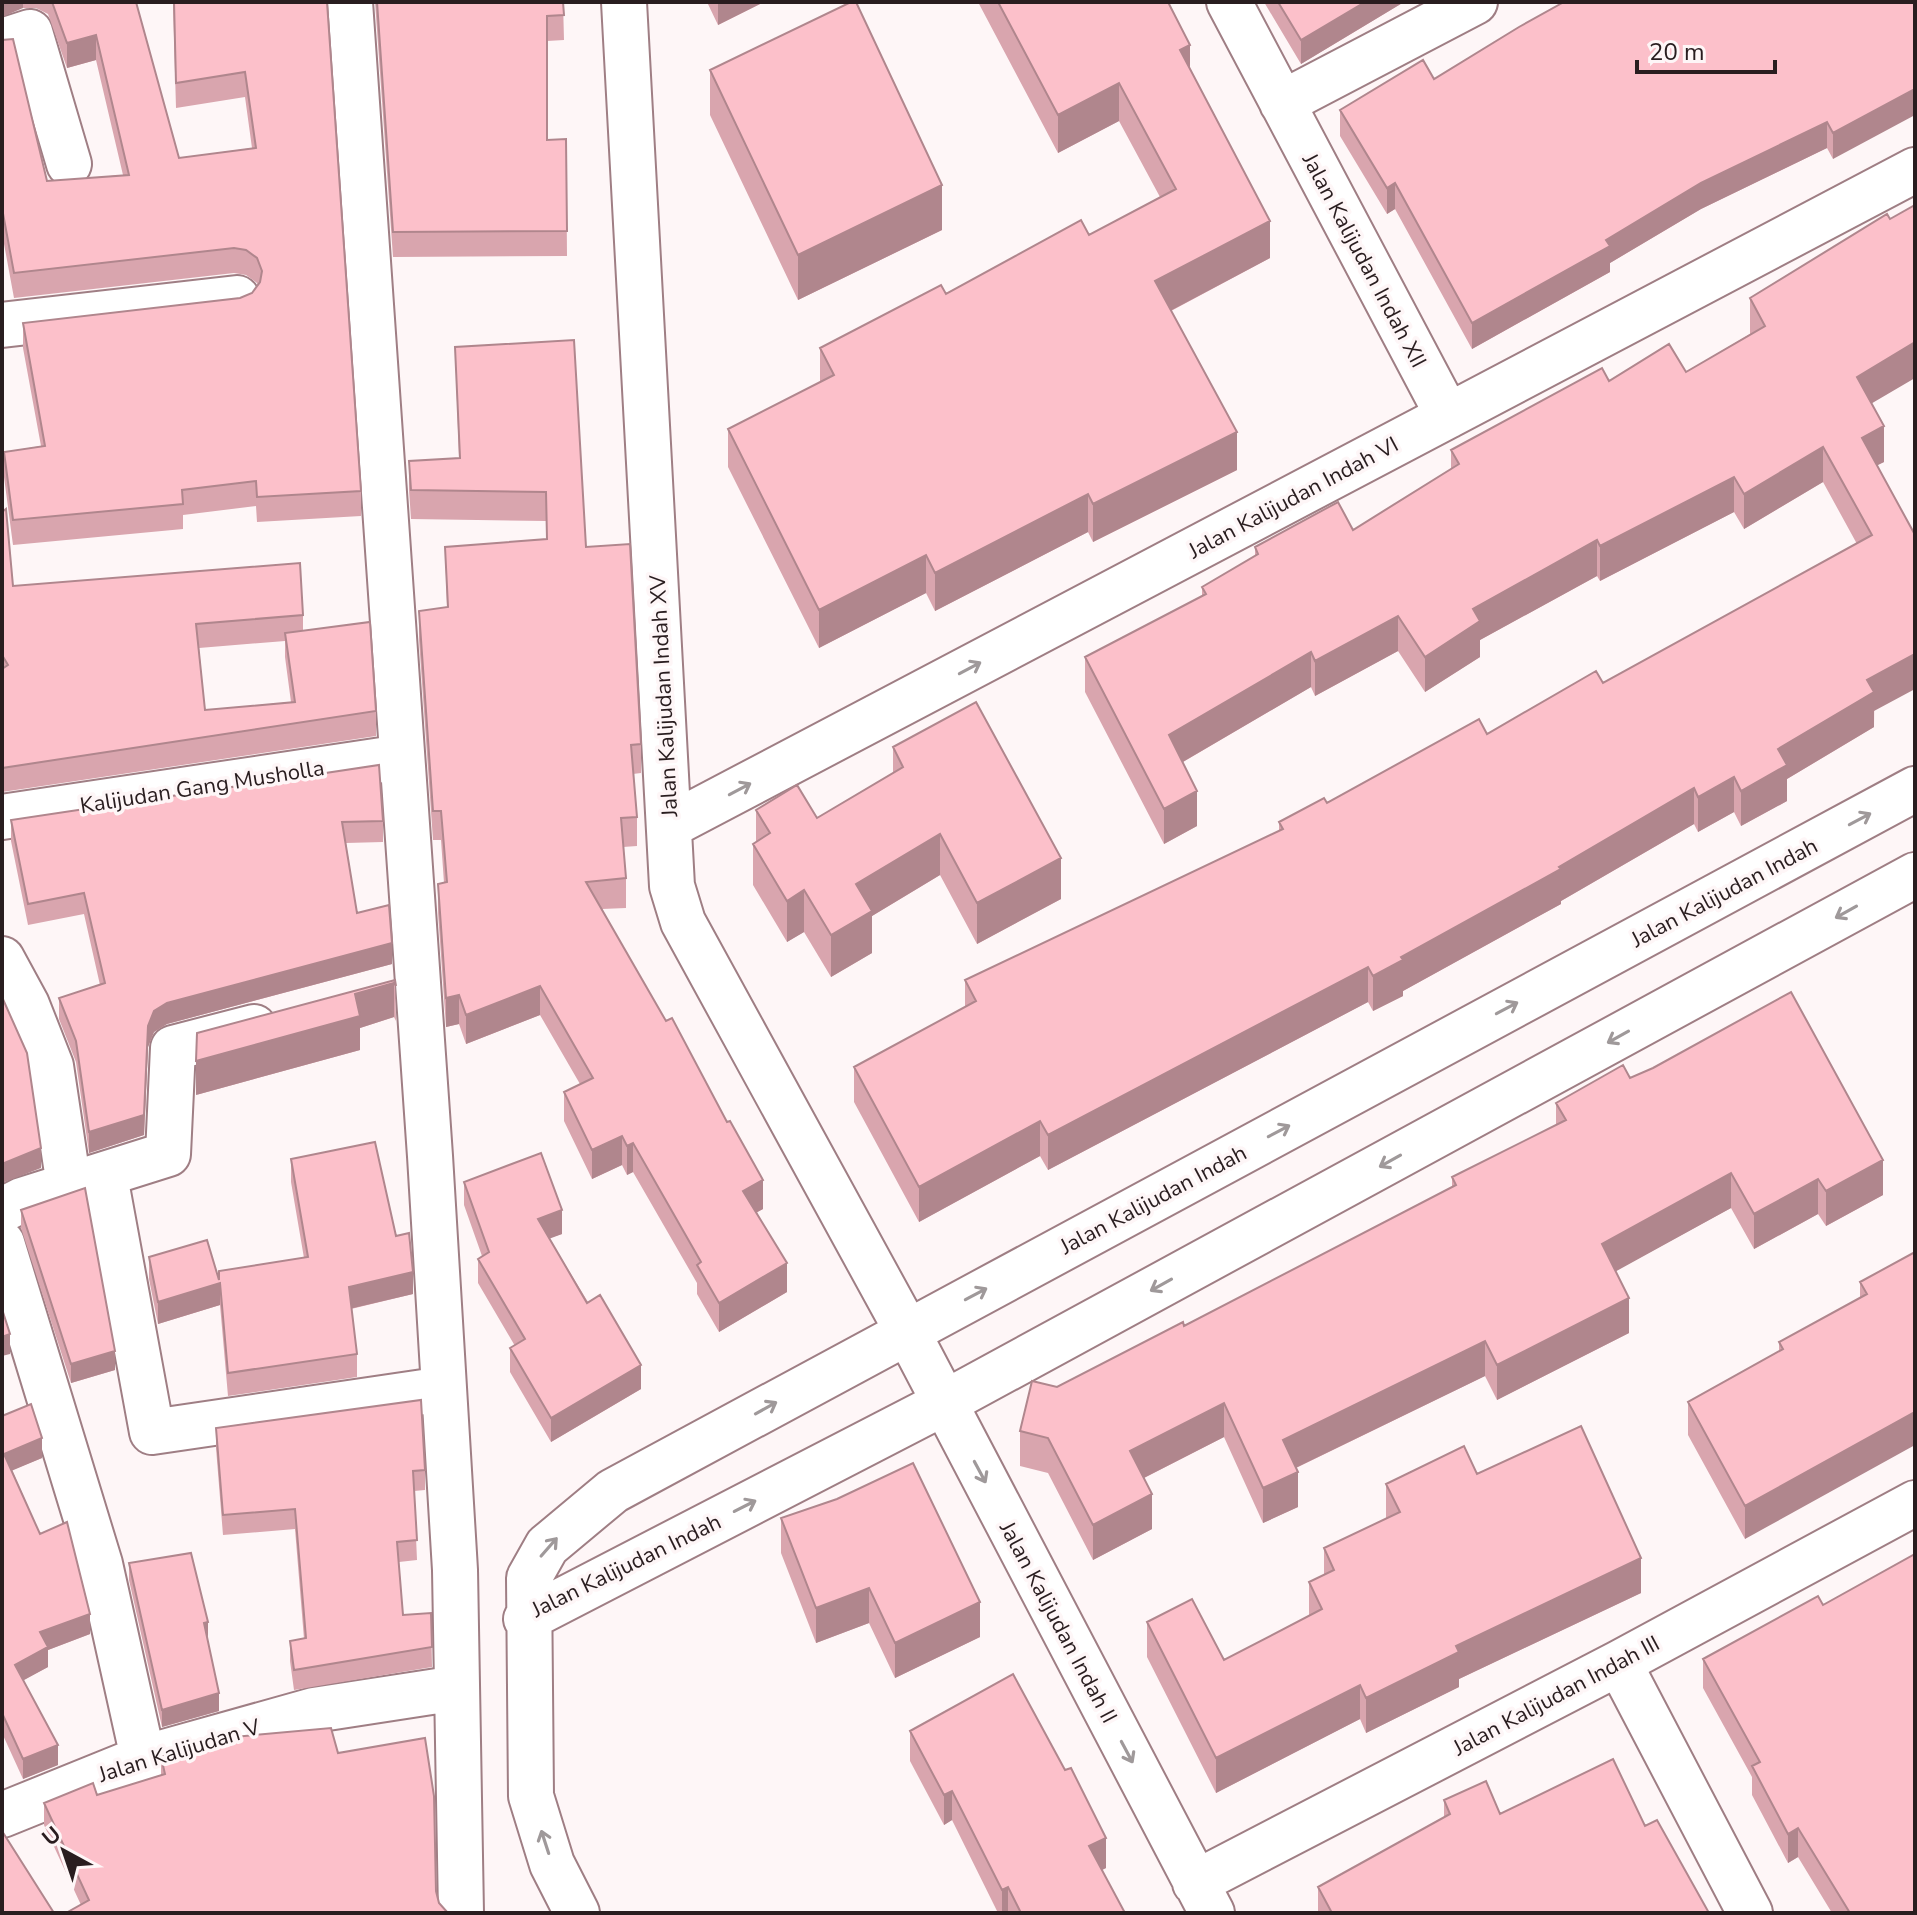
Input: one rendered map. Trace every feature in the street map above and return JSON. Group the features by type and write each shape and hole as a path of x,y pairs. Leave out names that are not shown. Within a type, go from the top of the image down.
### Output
{"street":[{"path":"350,2 455,1570 461,1913"},
{"name":"Jalan Kalijudan Indah XV","path":"624,2 672,886 683,922 907,1331"},
{"name":"Jalan Kalijudan Indah XII","path":"1229,2 1448,416"},
{"path":"1282,103 1475,2"},
{"path":"2,41 30,32 69,164"},
{"name":"Jalan Kalijudan Indah VI","path":"671,825 1915,170"},
{"path":"2,325 237,298"},
{"name":"Kalijudan Gang Musholla","path":"2,817 402,757"},
{"name":"Jalan Kalijudan Indah","path":"526,1619 529,1578 547,1546 613,1491 1915,789"},
{"name":"Jalan Kalijudan Indah","path":"526,1619 944,1403 1915,875"},
{"path":"2,959 27,1005 51,1066 87,1181 152,1432 444,1389"},
{"path":"372,995 418,983"},
{"path":"12,1205 168,1154 173,1048 296,1016"},
{"path":"2,1243 100,1564 143,1758"},
{"name":"Jalan Kalijudan Indah II","path":"907,1331 1203,1898"},
{"name":"Jalan Kalijudan Indah III","path":"1203,1898 1619,1663 1915,1503"},
{"path":"526,1619 531,1796 552,1864 577,1913"},
{"path":"1619,1663 1750,1913"},
{"name":"Jalan Kalijudan V","path":"2,1815 143,1758 314,1710 457,1688"}],"building":[{"path":"52,2 136,2 179,158 256,148 245,72 176,83 174,2 327,2 361,491 257,497 256,481 182,490 183,504 13,520 4,452 45,446 23,323 240,298 252,293 260,282 262,271 257,258 246,250 234,248 14,273 2,208 2,40 13,39 47,181 129,175 96,35 67,43"},
{"path":"377,2 563,2 564,15 547,16 547,140 566,139 567,231 393,232"},
{"path":"856,2 942,185 798,255 710,70"},
{"path":"998,2 1168,2 1190,45 1180,50 1270,221 1155,281 1237,432 1093,504 1088,494 935,573 926,555 819,610 728,429 834,375 820,348 941,285 946,294 1081,220 1089,235 1176,189 1119,83 1058,115"},
{"path":"1278,2 1365,2 1301,40"},
{"path":"1564,2 1915,2 1915,89 1833,133 1827,122 1701,183 1606,240 1610,246 1472,323 1395,183 1387,188 1340,110 1423,60 1434,79"},
{"path":"1915,205 1915,342 1857,377 1884,426 1862,438 1915,532 1915,654 1867,680 1874,692 1778,749 1787,765 1741,791 1734,777 1698,797 1694,788 1559,867 1561,869 1401,957 1403,960 1373,976 1368,967 1048,1135 1040,1121 919,1187 854,1067 976,1001 965,980 1283,829 1279,822 1324,798 1327,803 1479,719 1487,734 1596,671 1603,683 1872,535 1823,447 1744,494 1734,477 1600,546 1597,540 1473,609 1480,621 1425,657 1398,616 1315,661 1311,652 1169,735 1197,791 1164,809 1085,657 1206,594 1202,587 1258,554 1255,547 1338,502 1353,530 1459,464 1451,450 1602,368 1609,381 1669,344 1686,372 1765,326 1750,298 1887,214 1890,219"},
{"path":"574,340 586,547 630,544 641,744 631,745 637,817 621,818 626,878 586,882 666,1021 672,1018 727,1122 730,1121 763,1180 743,1191 787,1263 719,1303 697,1265 701,1262 633,1143 627,1146 622,1136 592,1150 564,1092 593,1078 540,986 466,1015 459,995 446,998 438,884 447,882 441,811 433,811 419,611 448,607 445,547 547,539 546,492 411,490 409,461 460,458 455,347"},
{"path":"6,509 13,586 300,563 303,615 196,624 205,710 295,702 285,633 370,622 376,711 2,768 2,669 8,665 2,655 2,512"},
{"path":"976,702 1061,858 977,903 940,834 856,884 872,911 831,935 804,890 787,901 753,844 770,833 756,810 797,785 817,818 903,767 893,747"},
{"path":"379,765 383,821 342,822 357,913 389,905 392,943 167,1003 154,1011 148,1026 144,1115 89,1132 76,1041 59,998 105,983 84,893 28,904 11,820"},
{"path":"395,980 396,986 394,983 355,994 360,1016 196,1061 197,1033"},
{"path":"1791,992 1883,1160 1826,1191 1818,1179 1754,1214 1731,1173 1602,1244 1629,1298 1497,1365 1485,1341 1283,1440 1298,1472 1263,1488 1224,1403 1130,1451 1152,1494 1093,1525 1048,1438 1020,1431 1032,1381 1057,1387 1183,1322 1184,1326 1456,1185 1452,1177 1566,1120 1556,1103 1623,1065 1630,1078"},
{"path":"2,997 27,1053 41,1148 2,1164"},
{"path":"375,1142 396,1236 409,1233 413,1272 349,1287 357,1354 228,1373 220,1283 158,1302 149,1257 207,1240 219,1280 219,1271 308,1257 291,1159"},
{"path":"541,1153 562,1210 538,1219 587,1303 600,1295 641,1365 551,1418 510,1348 525,1339 478,1259 489,1252 464,1182"},
{"path":"85,1188 115,1351 71,1364 21,1210"},
{"path":"1915,1252 1915,1412 1745,1506 1688,1402 1783,1349 1779,1342 1867,1294 1860,1282"},
{"path":"2,1309 10,1334 2,1337"},
{"path":"421,1400 425,1470 413,1471 417,1540 397,1542 403,1615 431,1613 432,1647 294,1670 290,1641 306,1638 295,1509 223,1515 216,1428"},
{"path":"31,1404 42,1438 4,1454 40,1534 67,1522 90,1614 40,1632 48,1647 15,1665 58,1745 23,1759 2,1713 2,1416"},
{"path":"1581,1426 1641,1558 1456,1646 1459,1652 1366,1698 1360,1685 1216,1758 1147,1622 1192,1599 1224,1660 1322,1609 1309,1582 1334,1570 1324,1548 1400,1512 1386,1484 1464,1446 1477,1474"},
{"path":"913,1463 980,1602 895,1643 869,1588 816,1608 781,1518 837,1499"},
{"path":"191,1553 208,1622 204,1623 219,1693 162,1710 129,1563"},
{"path":"1915,1554 1915,1913 1850,1913 1798,1828 1788,1834 1752,1766 1760,1762 1703,1659 1818,1596 1823,1605"},
{"path":"1013,1674 1065,1770 1071,1768 1106,1838 1089,1846 1125,1913 1021,1913 1008,1887 1002,1890 952,1791 944,1795 910,1731"},
{"path":"331,1728 338,1753 425,1738 434,1796 436,1891 439,1903 448,1913 66,1913 89,1900 44,1803 93,1783 97,1795 165,1774 161,1757 233,1737"},
{"path":"1613,1759 1645,1826 1657,1820 1709,1913 1332,1913 1318,1887 1450,1814 1444,1800 1486,1781 1500,1814"},
{"path":"2,1831 54,1913 2,1913"}]}
